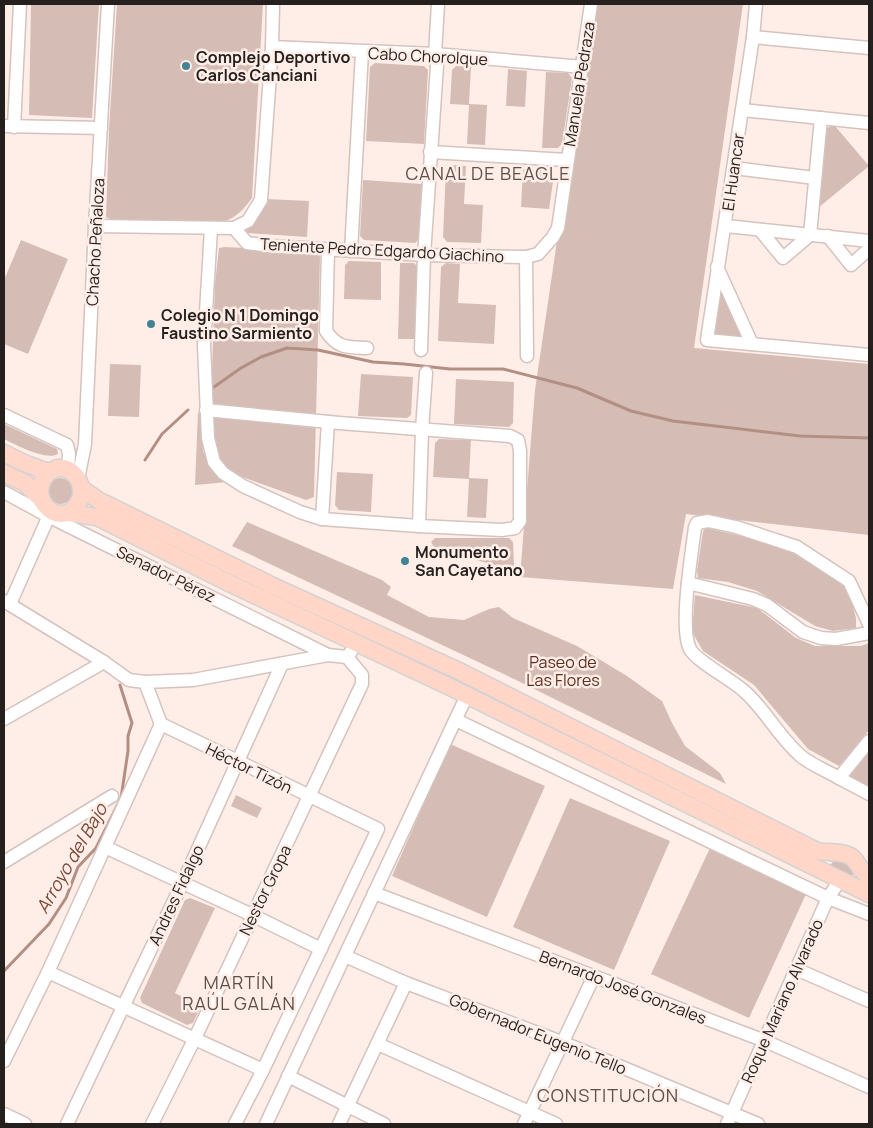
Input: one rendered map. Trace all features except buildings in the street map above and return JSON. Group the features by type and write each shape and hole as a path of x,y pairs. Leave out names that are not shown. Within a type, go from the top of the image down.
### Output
{"main road":[{"path":"4,453 35,467 50,471"},
{"path":"47,509 39,491 40,483 50,471 59,468 76,479 98,500 275,586 459,671 817,851 846,854 863,868 855,887 468,695 352,650 97,517 68,512"},
{"path":"4,473 25,483 47,509 62,514 75,508 79,502 76,479"},
{"path":"821,870 823,862 834,853"}],"street":[{"path":"20,4 9,127 101,128"},
{"name":"Chacho Peñaloza","path":"76,479 85,444 108,4"},
{"path":"95,226 211,229 234,228 248,221 261,200 272,47 273,4"},
{"path":"421,350 424,255 437,66 435,54 438,4"},
{"name":"Manuela Pedraza","path":"526,257 538,254 554,237 558,228 591,4"},
{"name":"El Huancar","path":"752,344 707,340 717,267 726,226 756,4"},
{"path":"753,37 869,48"},
{"name":"Cabo Chorolque","path":"272,47 435,54 583,67"},
{"path":"351,251 362,52"},
{"path":"742,110 869,123"},
{"path":"760,230 783,258 810,235 821,118"},
{"path":"430,152 567,160"},
{"path":"734,168 815,178"},
{"path":"726,226 828,236 868,242 851,265 828,236"},
{"name":"Teniente Pedro Edgardo Giachino","path":"234,228 247,243 271,246 424,255 526,257"},
{"path":"206,410 328,422 510,436 518,440 520,452 520,520 515,528 502,530 322,519 300,512 243,486 223,473 214,462 211,453 206,410 204,345 211,229"},
{"path":"328,250 326,331 332,340 342,346 367,348"},
{"path":"526,257 527,356"},
{"path":"717,267 752,344 869,355"},
{"path":"419,526 426,373"},
{"path":"4,415 66,445 76,479"},
{"path":"322,519 328,422"},
{"name":"Senador Pérez","path":"4,492 47,509 328,655"},
{"path":"47,509 7,603 104,662 129,680 145,682 193,680 352,650"},
{"path":"869,624 849,581 841,574 808,556 796,547 736,526 708,521 698,523 695,527 686,611 687,635 690,649 700,660 722,673 745,692 803,758 869,794"},
{"path":"688,583 753,599 767,605 804,632 821,638 836,639 869,633"},
{"name":"Nestor Gropa","path":"152,1124 362,684 362,675 352,650"},
{"path":"4,719 104,662"},
{"name":"Andres Fidalgo","path":"67,1124 182,884 282,664"},
{"path":"4,1060 48,972 161,724 145,682"},
{"path":"266,1124 468,695"},
{"path":"456,720 828,898 869,914"},
{"name":"Héctor Tizón","path":"161,724 378,830 321,949"},
{"path":"839,778 869,741"},
{"path":"4,862 112,796"},
{"path":"105,847 321,949 235,1124"},
{"name":"Roque Mariano Alvarado","path":"729,1118 828,898 855,887"},
{"name":"Bernardo José Gonzales","path":"374,893 765,1041 869,1086"},
{"name":"Gobernador Eugenio Tello","path":"345,956 406,983 564,1043 729,1118 758,1124"},
{"path":"796,969 869,1001"},
{"path":"48,972 263,1070"},
{"path":"527,1119 594,976"},
{"path":"340,1124 406,983"},
{"path":"378,1044 527,1119 556,1124"},
{"path":"288,1076 384,1124"},
{"path":"4,1114 25,1124"}],"green space":[{"path":"31,4 99,4 92,118 29,115"},
{"name":"Complejo Deportivo Carlos Canciani","path":"117,4 263,4 252,198 240,212 230,219 207,224 173,224 110,219 106,217 109,129"},
{"path":"592,4 743,4 694,348 869,364 869,535 686,514 673,589 520,577 535,390"},
{"path":"375,63 424,66 428,70 424,144 366,141 370,67"},
{"path":"456,66 471,67 469,104 487,105 485,145 467,144 469,105 450,104 452,70"},
{"path":"508,69 527,71 525,107 506,106"},
{"path":"546,72 568,73 572,78 562,144 558,148 542,148"},
{"path":"835,126 869,166 818,208 826,129"},
{"path":"451,165 466,166 464,204 483,205 481,243 447,242 443,237 446,169"},
{"path":"523,169 550,171 554,175 549,209 521,207"},
{"path":"363,180 422,184 419,239 415,243 364,240 360,236"},
{"path":"266,199 309,201 307,237 247,233 246,229 261,212"},
{"path":"21,240 68,259 28,354 4,344 4,280"},
{"path":"219,248 315,251 320,257 314,497 306,500 234,474 215,452 212,432 212,370 215,284"},
{"path":"349,261 381,262 381,300 344,299 345,265"},
{"path":"400,263 414,263 418,267 416,339 398,339"},
{"path":"446,263 460,264 458,303 496,305 494,344 438,341 441,267"},
{"path":"720,288 743,337 714,334"},
{"path":"110,364 141,365 139,417 108,416"},
{"path":"361,374 413,377 411,415 407,418 358,416"},
{"path":"456,379 514,382 513,423 509,427 454,424"},
{"path":"198,412 202,415 203,451 212,470 228,482 195,485"},
{"path":"4,424 57,449 58,454 53,456 39,454 4,439"},
{"path":"439,439 471,440 469,478 488,479 486,518 467,517 469,479 433,477 435,443"},
{"path":"337,472 373,474 371,512 339,510 335,505"},
{"path":"60,478 69,482 73,491 69,500 60,504 51,500 47,491 51,482"},
{"path":"87,502 436,668 818,860 545,724 332,624 87,504"},
{"name":"Paseo de Las Flores","path":"247,522 382,580 391,587 387,595 429,617 464,620 489,609 499,607 513,618 577,646 627,676 662,701 685,746 720,773 726,784 514,679 232,546"},
{"path":"706,528 763,541 794,553 848,587 856,618 856,628 833,631 815,626 757,591 728,582 698,578 697,571 703,531"},
{"path":"435,538 509,538 513,542 514,565 509,569 435,549 431,542"},
{"path":"695,595 757,608 796,638 815,646 861,646 869,643 869,730 839,766 808,749 754,685 703,651 692,632"},
{"path":"450,744 545,786 487,917 392,876"},
{"path":"869,748 869,788 846,775"},
{"path":"236,795 262,808 257,818 231,806"},
{"path":"570,798 670,841 614,970 513,927"},
{"path":"710,848 807,892 749,1018 651,974"},
{"path":"844,858 854,869 852,878 829,867 834,860"},
{"path":"190,898 215,908 175,993 201,1006 193,1023 187,1025 142,1003 140,998 185,900"}],"waterway":[{"path":"214,387 261,357 287,348 318,350 373,362 450,369 503,369 577,388 631,411 673,421 800,436 869,438"},
{"path":"145,460 162,434 188,410"},
{"name":"Arroyo del Bajo","path":"120,685 132,723 128,736 128,751 121,798"},
{"name":"Arroyo del Bajo","path":"4,971 49,924 66,898 78,867 96,848 118,804"}],"place":[{"name":"Complejo Deportivo Carlos Canciani","path":"186,66"},
{"name":"Colegio N 1 Domingo Faustino Sarmiento","path":"151,324"},
{"name":"Monumento San Cayetano","path":"405,561"}],"district":[{"name":"CANAL DE BEAGLE","path":"488,173"},
{"name":"MARTÍN RAÚL GALÁN","path":"239,992"},
{"name":"CONSTITUCIÓN","path":"608,1095"}]}
